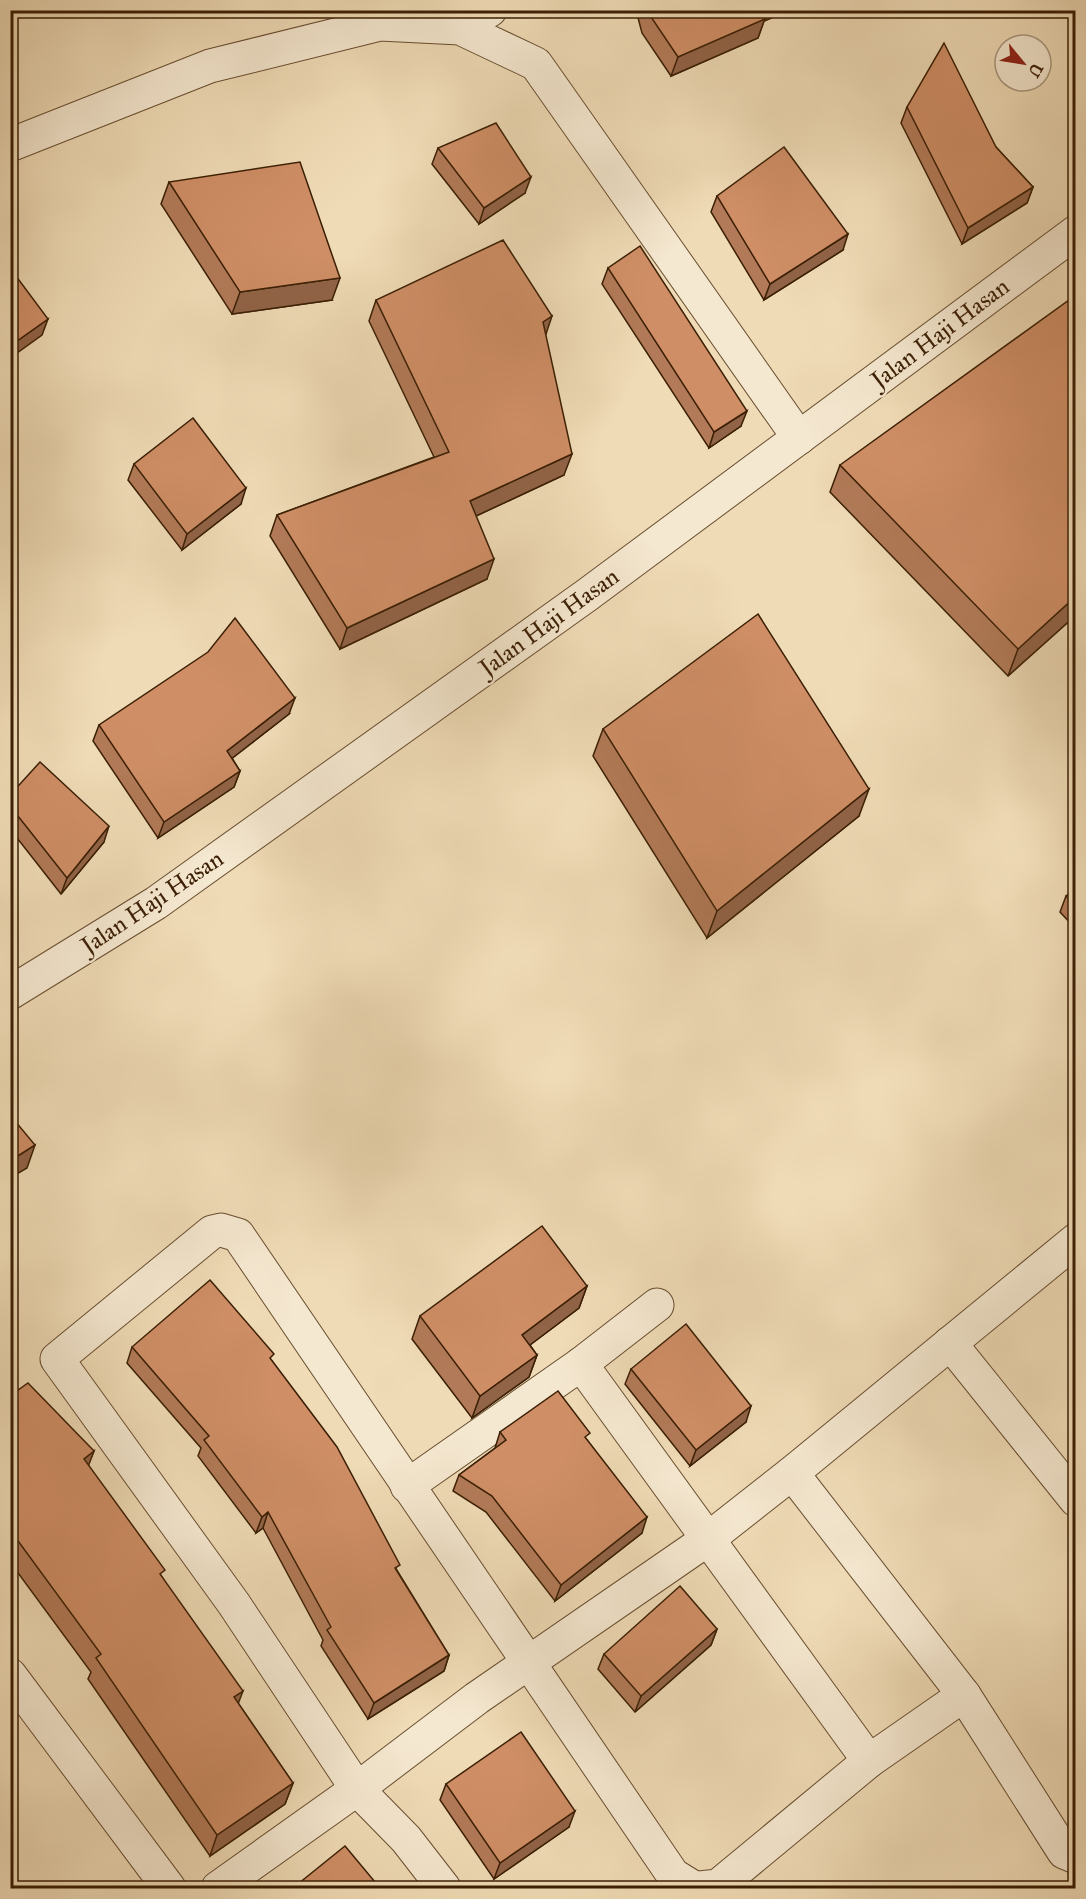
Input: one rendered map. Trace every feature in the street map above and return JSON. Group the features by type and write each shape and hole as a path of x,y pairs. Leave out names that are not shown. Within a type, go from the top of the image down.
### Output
{"street":[{"path":"460,28 490,10"},
{"path":"10,145 210,66 380,24 460,28 536,64 799,438"},
{"name":"Jalan Haji Hasan","path":"10,993 156,903 587,595 1076,232"},
{"path":"444,1888 406,1839 357,1789 234,1604 57,1359 212,1232 221,1230 238,1235 673,1875 694,1888"},
{"path":"218,1888 357,1789 477,1698 708,1539 1076,1240"},
{"path":"407,1486 581,1364 657,1305"},
{"path":"950,1343 1076,1500"},
{"path":"581,1364 869,1761"},
{"path":"792,1473 964,1695 1064,1852 1076,1857"},
{"path":"10,1675 169,1888"},
{"path":"700,1888 718,1886 869,1761 964,1695"}],"building":[{"path":"648,10 759,10 765,19 678,57"},
{"path":"944,43 996,147 1033,187 968,228 907,107"},
{"path":"496,123 531,177 484,208 438,148"},
{"path":"784,147 848,234 770,284 717,196"},
{"path":"300,162 340,278 240,292 169,182"},
{"path":"503,240 552,316 543,322 572,454 470,501 494,559 347,628 277,515 449,452 376,300"},
{"path":"640,246 747,411 714,432 608,268"},
{"path":"10,268 48,319 10,346"},
{"path":"1076,295 1076,596 1018,649 840,465"},
{"path":"193,418 246,488 187,534 134,464"},
{"path":"758,614 869,789 717,911 603,729"},
{"path":"235,618 295,698 227,751 240,771 164,822 99,725 208,652"},
{"path":"40,762 109,826 67,878 10,806 10,795"},
{"path":"1076,889 1076,906 1066,896"},
{"path":"10,1115 35,1145 10,1161"},
{"path":"542,1226 587,1286 522,1335 537,1355 480,1396 420,1316"},
{"path":"210,1280 274,1354 270,1358 337,1447 400,1565 395,1568 449,1655 374,1703 327,1630 331,1627 268,1512 262,1517 204,1440 209,1436 132,1347"},
{"path":"686,1324 751,1406 696,1450 631,1369"},
{"path":"28,1383 94,1451 84,1459 165,1570 160,1574 243,1691 234,1697 293,1783 217,1835 96,1658 101,1654 10,1530 10,1396"},
{"path":"558,1391 590,1433 585,1437 647,1517 561,1585 492,1496 459,1475 506,1440 500,1432"},
{"path":"680,1586 717,1629 641,1696 604,1654"},
{"path":"521,1732 575,1811 500,1863 446,1784"},
{"path":"345,1846 380,1888 293,1888"}]}
